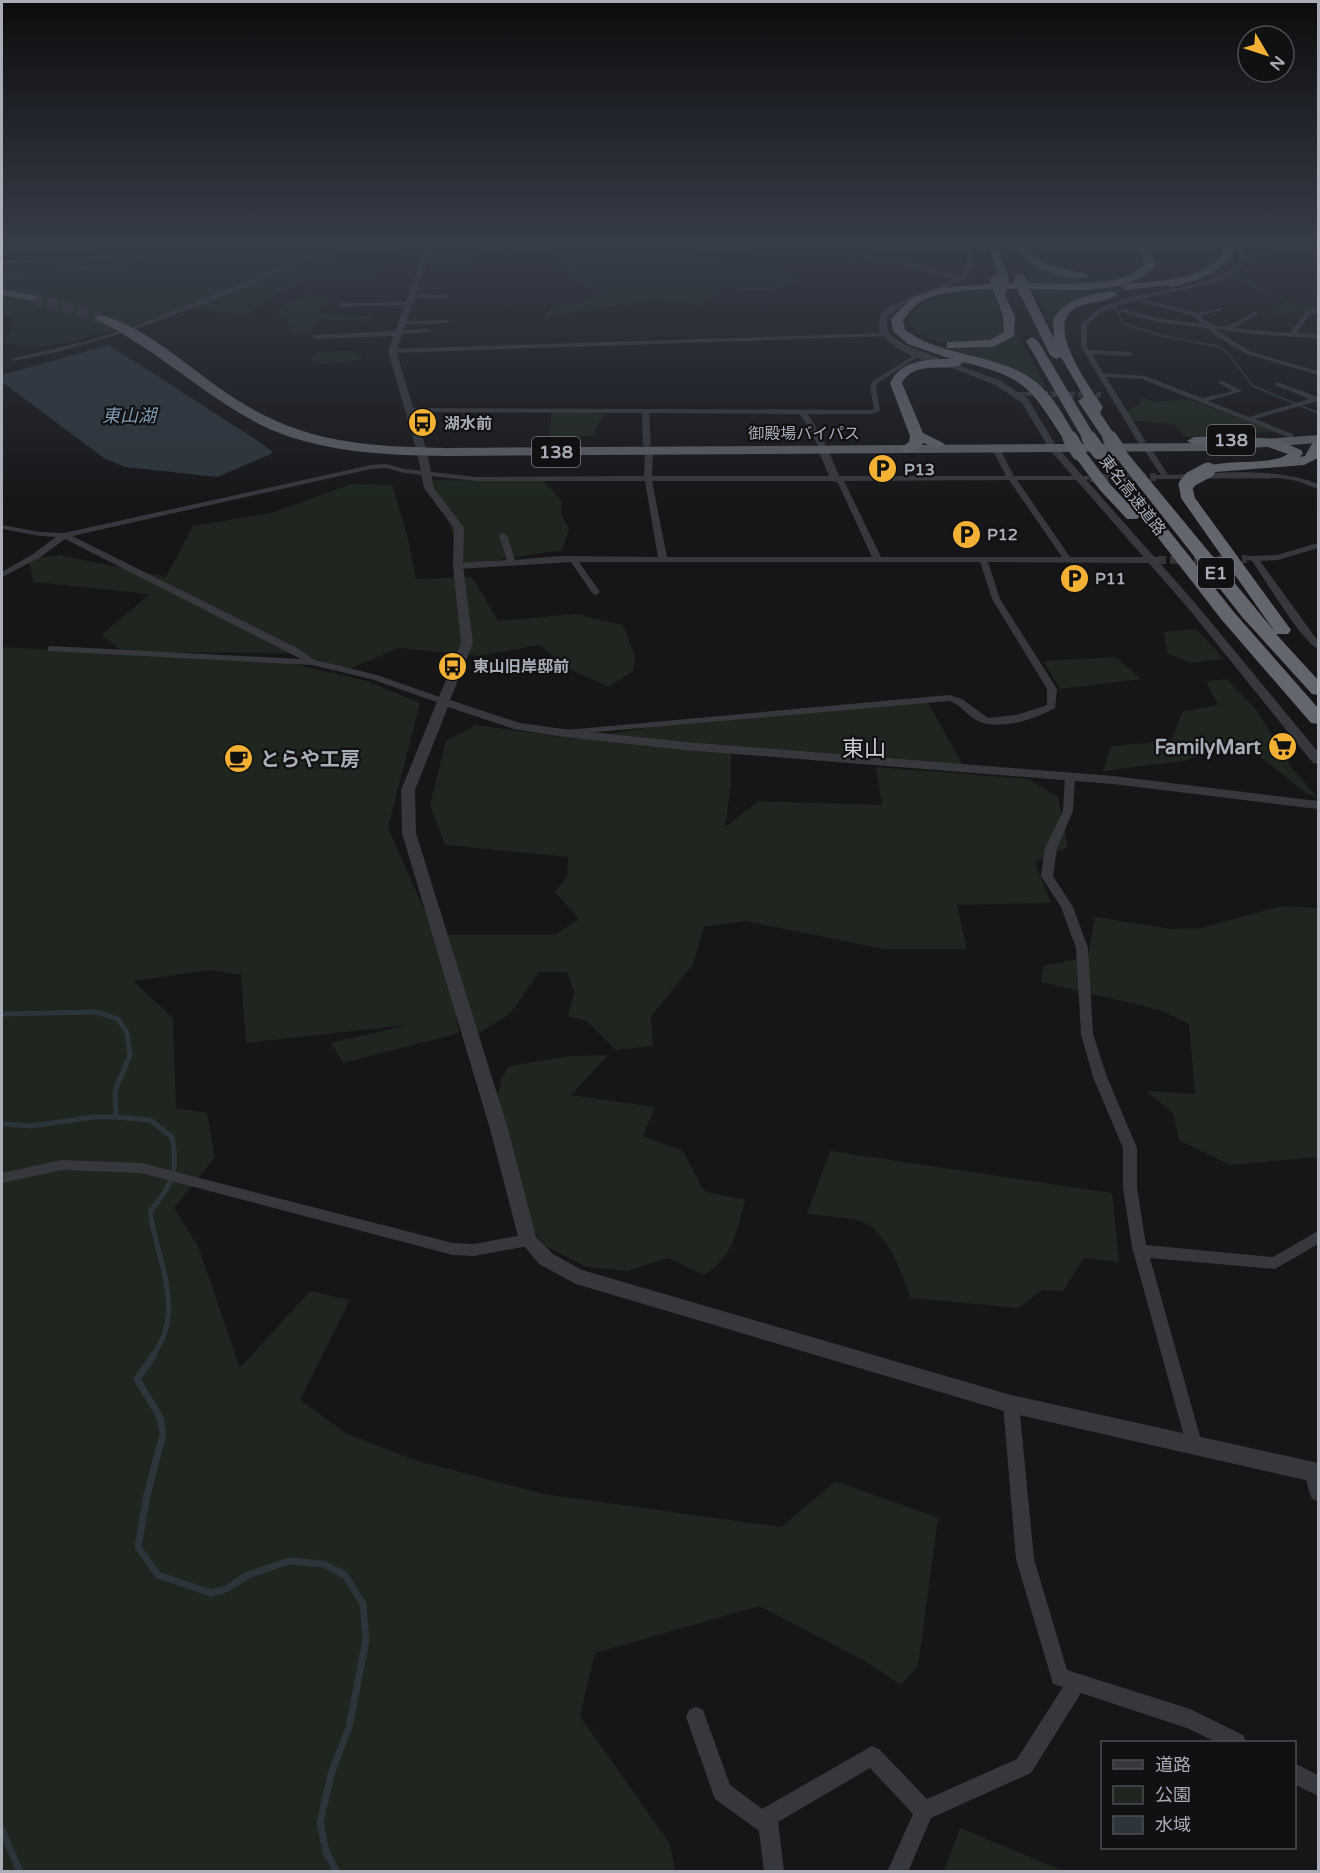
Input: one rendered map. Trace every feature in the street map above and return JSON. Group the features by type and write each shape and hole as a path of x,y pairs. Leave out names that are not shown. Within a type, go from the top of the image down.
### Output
{"highway":[{"name":"御殿場バイパス","path":"125,330 251,414 291,433 344,446 421,449 823,447 913,443 996,449 1051,446"},
{"path":"899,330 916,343 1012,373 1038,390 1079,453 1104,486 1227,615"},
{"path":"910,330 915,335 944,345 969,346 993,343 1004,338 1010,330"},
{"name":"東名高速道路","path":"1027,330 1099,452 1227,615 1318,719"},
{"name":"東名高速道路","path":"1044,330 1056,354 1114,445 1249,614 1318,690"},
{"path":"1059,330 1061,343 1096,407 1093,413"},
{"path":"938,444 913,443 896,383 902,373 930,364 954,363 983,366 1012,373"},
{"name":"御殿場バイパス","path":"1284,439 1318,432"},
{"path":"1194,441 1284,439 1294,450 1295,457 1262,464"},
{"name":"御殿場バイパス","path":"938,444 1144,445 1318,439"},
{"name":"御殿場バイパス","path":"1144,445 1194,441"},
{"path":"1318,445 1308,460 1208,470 1191,479 1186,485 1188,498 1269,614 1318,675"}],"street":[{"path":"14,359 70,348 132,330"},
{"path":"315,337 393,330"},
{"path":"398,330 392,351 421,449 429,488 459,528 458,566 467,643 408,790 409,833 499,1129 528,1240 546,1259 576,1275 1011,1404 1316,1473 1318,1493"},
{"path":"410,330 428,331"},
{"path":"883,330 886,335 918,354 936,360"},
{"path":"1082,330 1087,352 1112,395 1166,477"},
{"path":"1214,330 1249,353 1318,373"},
{"path":"1251,330 1318,336"},
{"path":"1292,335 1295,330"},
{"path":"392,351 886,335"},
{"path":"1087,352 1130,354"},
{"path":"408,410 803,412 878,410 873,387 875,382 918,354"},
{"path":"953,365 986,377 1017,394 1030,407 1051,446 1155,560 1318,760"},
{"path":"1101,375 1143,377 1248,418 1284,439"},
{"path":"1203,400 1240,391 1220,382"},
{"path":"1277,384 1318,399"},
{"path":"1017,394 1030,394"},
{"path":"1101,395 1112,395"},
{"path":"1248,418 1318,399"},
{"path":"1268,403 1283,408"},
{"path":"645,411 648,478 663,560"},
{"path":"803,412 823,447 835,478 841,482 878,560"},
{"path":"996,449 1011,478 1068,560"},
{"path":"2,527 40,534 64,535 371,467 386,466 426,474 476,479 1082,478"},
{"path":"1156,477 1280,476 1299,479 1318,487"},
{"path":"2,574 36,556 64,535"},
{"path":"64,535 292,649 312,663"},
{"path":"503,535 512,562"},
{"path":"1318,544 1278,556 1251,559 1318,646"},
{"path":"458,566 573,559 1155,560"},
{"path":"573,559 597,592"},
{"path":"564,733 950,698 960,700 980,719 987,721 1020,718 1046,710 1052,706 1052,689 996,599 983,560"},
{"path":"51,649 312,663 374,677 518,726 564,733 685,746 1070,777 1318,805"},
{"path":"1070,777 1068,811 1051,848 1047,876 1067,907 1082,948 1088,1034 1100,1077 1130,1148 1130,1188 1141,1251 1195,1447"},
{"path":"2,1178 62,1165 141,1168 453,1249 474,1250 528,1240"},
{"path":"1141,1251 1275,1263 1318,1237"},
{"path":"1011,1404 1025,1559 1060,1677 1190,1719 1232,1741"},
{"path":"897,1872 924,1811 1024,1766 1077,1683"},
{"path":"696,1717 722,1792 768,1825"},
{"path":"774,1872 767,1816 872,1756 924,1811"},
{"path":"1296,1774 1318,1786"}],"green space":[{"path":"11,330 113,330 51,345 18,345 2,342"},
{"path":"291,330 311,330 310,333 293,335"},
{"path":"916,330 1003,330 998,336 970,344 936,341 922,336"},
{"path":"1015,330 1046,387 1042,388 920,340 955,348 980,348 1003,341 1013,335"},
{"path":"350,351 363,356 359,360 322,364 310,359 319,352"},
{"path":"1141,398 1156,402 1188,399 1276,432 1185,437 1174,424 1132,421 1126,412 1140,404"},
{"path":"551,412 605,414 595,429 596,436 550,437"},
{"path":"432,480 544,481 562,501 561,514 569,529 562,550 465,565"},
{"path":"352,484 392,485 407,534 416,579 472,577 498,621 576,614 623,625 635,656 633,671 609,687 569,669 539,645 479,656 399,648 347,670 298,653 124,652 101,635 150,594 33,582 29,559 60,555 166,577 193,526 271,513"},
{"path":"1196,629 1224,659 1190,663 1167,653 1164,632"},
{"path":"2,647 284,662 367,681 420,703 388,828 448,964 440,935 555,935 579,919 555,892 567,877 568,857 445,845 430,805 446,741 476,725 577,739 697,720 927,701 964,767 815,756 731,754 731,784 725,827 758,801 882,805 876,767 1028,779 1058,797 1068,847 1035,862 1051,903 957,905 967,949 884,949 745,921 704,927 693,964 651,1017 653,1046 616,1050 587,1021 568,1016 574,992 567,972 539,972 510,1014 471,1038 451,976 459,1033 343,1063 331,1043 408,1025 246,1043 241,975 211,970 133,981 173,1018 176,1108 207,1113 215,1157 174,1208 199,1248 240,1368 310,1291 350,1300 300,1400 347,1434 418,1461 543,1494 781,1527 836,1481 938,1518 918,1666 901,1685 865,1661 759,1606 595,1653 580,1716 670,1844 675,1871 2,1871"},
{"path":"1115,657 1142,679 1060,689 1043,661"},
{"path":"1227,679 1257,711 1292,768 1318,798 1307,794 1239,740 1184,761 1103,771 1111,746 1171,741 1182,712 1218,705 1206,681"},
{"path":"1282,906 1318,908 1318,1157 1230,1165 1179,1140 1173,1113 1146,1091 1195,1094 1189,1024 1160,1010 1041,982 1043,966 1088,957 1095,917 1171,929 1201,928"},
{"path":"608,1055 571,1095 655,1107 643,1136 683,1151 704,1191 745,1200 732,1243 714,1269 704,1275 668,1258 628,1271 587,1267 545,1246 519,1212 496,1103 502,1077 509,1066 569,1056"},
{"path":"830,1151 1112,1193 1119,1262 1084,1258 1063,1291 1042,1290 1018,1308 910,1298 893,1256 887,1245 872,1228 858,1220 807,1214"},
{"path":"960,1828 1064,1871 944,1871"}],"water":[{"name":"東山湖","path":"109,345 252,437 272,451 271,454 217,477 125,467 104,458 2,382 2,375"}],"waterway":[{"path":"1145,330 1220,347 1227,352 1253,386 1318,413"},
{"path":"2,1014 97,1012 118,1019 127,1033 130,1055 115,1091 116,1117"},
{"path":"2,1124 31,1126 94,1117 116,1117"},
{"path":"116,1117 150,1120 172,1137 174,1150 172,1178 150,1212 169,1304 162,1339 152,1356"},
{"path":"154,1355 137,1379 160,1417 163,1434 147,1495 138,1547 158,1575 211,1593 226,1589 248,1575 289,1561 323,1564 345,1575 363,1604 366,1640 349,1727 332,1771 320,1822 326,1852 337,1872"},
{"path":"2,1830 20,1872"}],"tunnel":[{"path":"1033,394 1101,395"},
{"path":"1090,478 1156,477"},
{"path":"1158,560 1247,559"}],"place":[{"name":"湖水前","path":"423,423"},
{"name":"P13","path":"883,469"},
{"name":"P12","path":"966,534"},
{"name":"P11","path":"1074,578"},
{"name":"東山旧岸邸前","path":"452,666"},
{"name":"FamilyMart","path":"1282,747"},
{"name":"とらや工房","path":"239,759"}],"district":[{"name":"東山","path":"864,748"}]}
